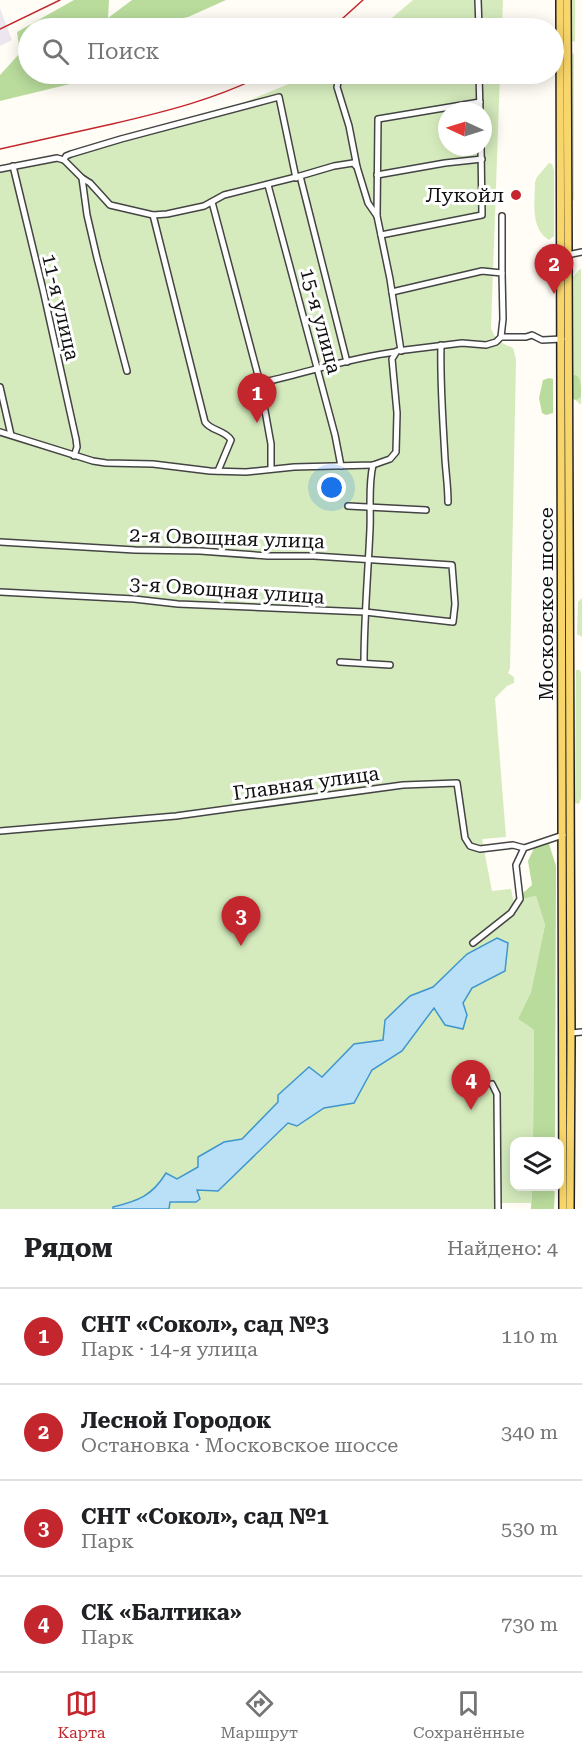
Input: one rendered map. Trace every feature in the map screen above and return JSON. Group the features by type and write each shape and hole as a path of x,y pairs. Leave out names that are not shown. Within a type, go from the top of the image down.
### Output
{"main road":[{"name":"Московское шоссе","path":"560,0 560,18"},
{"name":"Московское шоссе","path":"567,0 562,339 566,421 563,835 570,1209"},
{"name":"Московское шоссе","path":"561,84 566,421 567,1033 563,1209"}],"street":[{"path":"478,0 479,18"},
{"path":"337,84 349,126 355,165 368,203 377,216"},
{"path":"480,84 480,102"},
{"path":"64,160 66,156 121,139 279,97 347,362"},
{"path":"0,432 74,456 106,463 153,464 218,471 246,472 294,467 373,465 390,459 396,452 397,413 392,359 399,351 392,292 377,216 378,118 438,109"},
{"path":"381,235 482,215 482,156"},
{"path":"0,169 57,158 64,160 110,205 153,215 204,206 224,195 334,166 355,165"},
{"path":"377,175 482,159"},
{"name":"11-я улица","path":"13,166 74,432 77,447 74,456"},
{"path":"82,178 85,207 94,248 127,371"},
{"name":"15-я улица","path":"268,185 318,369 341,466"},
{"path":"212,202 260,383 270,444 271,469"},
{"path":"153,215 205,422 231,440 218,471"},
{"path":"260,383 361,357 441,345 462,343 486,345 496,342 501,337 503,319 502,216"},
{"path":"564,256 582,252"},
{"path":"392,292 482,271 502,273"},
{"path":"501,337 532,335 542,340 562,339"},
{"path":"441,345 448,502"},
{"path":"0,387 11,435"},
{"path":"364,663 364,612 373,465"},
{"path":"348,506 426,510"},
{"name":"2-я Овощная улица","path":"0,542 452,565 453,622"},
{"name":"3-я Овощная улица","path":"0,592 123,598 178,604 364,612 453,622"},
{"path":"340,662 390,665"},
{"name":"Главная улица","path":"0,831 176,816 403,785 457,783 465,838 470,846 480,849 513,845 524,848 563,835"},
{"path":"473,943 512,913 520,899 516,865 524,848"},
{"path":"567,1033 582,1032"},
{"path":"492,1084 497,1094 498,1209"}],"shaded area":[{"path":"0,8 12,40 0,46"}],"green space":[{"path":"74,0 109,0 108,18 42,18"},
{"path":"132,0 226,0 188,17 108,18"},
{"path":"413,0 503,0 502,18 392,18"},
{"path":"570,0 575,0 575,42 570,40"},
{"path":"574,53 573,201 570,198 570,56"},
{"path":"18,55 18,84 70,84 0,101 0,75"},
{"path":"289,84 500,84 491,328 499,341 513,348 516,359 510,668 508,673 514,677 514,683 507,686 495,698 506,837 482,839 492,891 511,889 516,914 523,899 536,896 545,925 531,992 518,1019 534,1030 533,1137 510,1137 510,1191 532,1191 531,1203 500,1203 500,1209 169,1209 170,1202 196,1202 200,1198 197,1190 219,1191 289,1123 297,1126 324,1108 354,1103 372,1070 402,1051 434,1007 467,1015 463,1003 472,988 505,971 467,954 433,987 410,996 383,1040 354,1044 322,1077 278,1102 242,1139 224,1143 199,1167 177,1179 166,1173 150,1192 137,1200 113,1207 113,1209 0,1209 0,169 133,139 223,111"},
{"path":"549,163 552,164 554,170 554,236 549,240 539,229 534,206 535,182"},
{"path":"580,269 581,404 573,398 573,277"},
{"path":"576,375 580,382 581,397 576,400 571,398 571,376"},
{"path":"553,379 553,413 546,415 542,413 539,398 543,380"},
{"path":"582,598 582,637 577,634 578,602"},
{"path":"576,670 580,670 581,674 581,798 579,804 575,803"},
{"path":"548,841 556,866 555,1137 533,1137 534,1030 518,1019 531,992 545,925 536,896 523,899 523,893 532,885 528,861 535,846"},
{"path":"532,1191 555,1191 554,1209 531,1209"}],"water":[{"path":"497,938 508,943 505,971 472,988 463,1003 467,1015 463,1029 445,1025 434,1008 402,1051 372,1070 354,1103 324,1108 297,1126 288,1123 218,1191 197,1190 200,1199 196,1202 170,1202 169,1209 113,1209 113,1207 137,1200 150,1192 166,1173 177,1179 198,1167 198,1157 224,1142 242,1139 278,1102 278,1095 309,1067 322,1077 354,1044 383,1040 385,1020 410,996 433,987 467,954"}],"railway":[{"path":"23,18 60,0"},
{"path":"343,18 363,0"},
{"path":"0,29 18,20"},
{"path":"0,149 171,109 209,98 245,84"}],"place":[{"name":"Лукойл","path":"516,195"},
{"name":"Лесной Городок","path":"554,294"},
{"name":"СНТ «Сокол», сад №3","path":"257,423"},
{"name":"СНТ «Сокол», сад №1","path":"241,946"},
{"name":"СК «Балтика»","path":"471,1110"}]}
